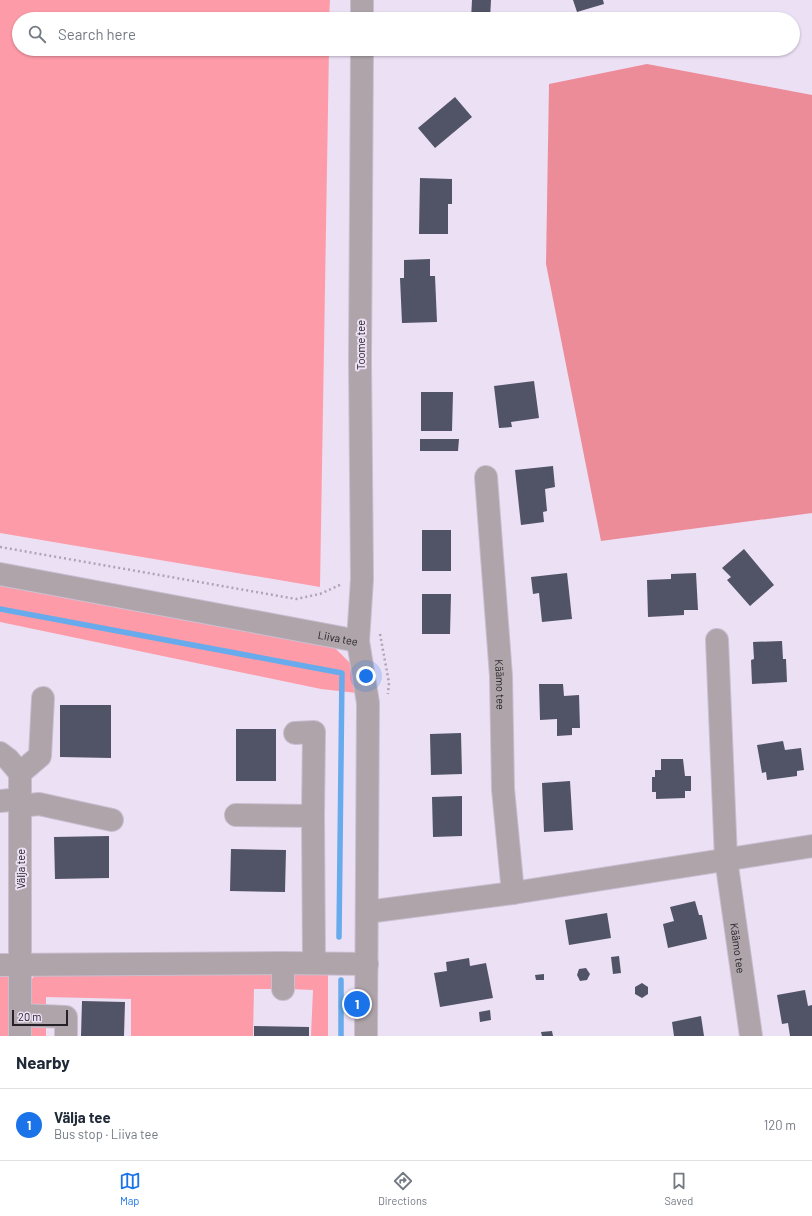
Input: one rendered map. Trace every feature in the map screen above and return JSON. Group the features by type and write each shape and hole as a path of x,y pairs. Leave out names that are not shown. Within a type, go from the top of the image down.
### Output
{"street":[{"path":"362,0 362,12"},
{"name":"Toome tee","path":"358,641 362,579 360,408 362,56"},
{"name":"Käämo tee","path":"486,477 501,676 502,789 513,893"},
{"name":"Liiva tee","path":"0,574 358,641 368,703 366,1036"},
{"name":"Käämo tee","path":"717,640 726,859 751,1036"},
{"path":"0,753 8,759 20,773 40,756 43,698"},
{"path":"295,733 314,732 314,963"},
{"name":"Välja tee","path":"20,773 13,802 10,965 20,1026"},
{"path":"13,802 39,804 112,820"},
{"path":"236,815 313,816"},
{"path":"367,912 513,893 812,846"},
{"path":"10,965 283,963 367,964"},
{"path":"283,963 283,989"},
{"path":"20,1026 66,1016 66,1036"}],"path":[{"path":"0,547 296,598 320,594 348,581 362,579"}],"shaded area":[{"path":"0,0 330,0 329,12 12,12 12,56 329,56 320,587 0,533"},
{"path":"647,64 812,95 812,513 601,541 546,264 549,84"},
{"path":"0,586 335,648 354,667 357,693 321,689 0,622"},
{"path":"0,970 14,976 12,1034 9,1036 0,1036"},
{"path":"291,971 328,972 328,1036 311,1036 313,990 288,989"},
{"path":"38,972 272,972 276,989 254,989 253,1036 131,1036 131,999 46,997 46,1009 28,1004 29,982"},
{"path":"28,1024 46,1024 46,1036 28,1036"}],"building":[{"path":"472,0 491,0 490,12 471,12"},
{"path":"573,0 603,0 604,4 577,12"},
{"path":"455,97 472,117 435,148 418,128"},
{"path":"420,178 452,179 452,204 448,204 448,234 419,234"},
{"path":"430,259 430,276 435,276 437,322 402,323 400,278 404,278 404,260"},
{"path":"534,381 539,418 511,422 512,427 499,428 494,386"},
{"path":"421,392 453,392 452,431 421,431"},
{"path":"420,439 459,439 458,451 420,451"},
{"path":"553,466 555,487 545,489 547,511 543,512 544,522 521,525 515,470"},
{"path":"422,530 451,530 451,571 422,571"},
{"path":"744,549 774,585 750,606 727,580 731,577 722,568"},
{"path":"567,573 572,619 542,622 539,593 533,594 531,577"},
{"path":"696,573 698,610 684,610 684,615 648,617 647,580 671,579 671,574"},
{"path":"422,594 451,594 450,634 422,634"},
{"path":"782,641 783,659 786,659 787,682 752,684 751,660 754,659 753,642"},
{"path":"539,684 563,684 564,696 579,695 580,728 572,728 572,735 557,736 557,719 540,720"},
{"path":"60,705 111,705 111,758 60,757"},
{"path":"236,729 276,729 276,781 236,781"},
{"path":"461,733 462,774 431,775 430,734"},
{"path":"783,741 785,750 801,748 804,770 797,771 797,776 767,780 766,772 762,773 757,745"},
{"path":"661,759 683,759 685,776 691,776 691,791 685,791 685,798 656,799 656,792 652,792 652,777 655,777 655,770 661,770"},
{"path":"570,781 573,830 544,832 542,783"},
{"path":"462,796 462,836 433,837 432,797"},
{"path":"109,836 109,878 55,879 54,837"},
{"path":"231,849 286,850 285,892 230,891"},
{"path":"695,901 699,915 702,915 707,939 668,948 663,924 674,921 670,907"},
{"path":"607,913 611,938 569,945 565,920"},
{"path":"619,956 621,973 613,974 611,957"},
{"path":"469,958 470,966 486,963 493,998 440,1007 434,973 447,971 446,962"},
{"path":"586,968 590,974 587,980 580,981 577,975 579,969"},
{"path":"544,974 544,980 536,980 535,975"},
{"path":"642,983 648,987 648,994 642,998 635,994 635,987"},
{"path":"805,990 808,1006 812,1005 812,1036 790,1036 788,1023 782,1024 777,995"},
{"path":"82,1001 125,1002 124,1036 81,1036"},
{"path":"490,1010 491,1020 480,1022 479,1012"},
{"path":"701,1016 704,1036 674,1036 672,1022"},
{"path":"254,1026 309,1027 309,1036 254,1036"},
{"path":"552,1031 553,1036 542,1036 541,1032"}],"waterway":[{"path":"0,609 342,673 339,937"},
{"path":"341,980 341,1036"}],"place":[{"name":"Välja tee","path":"357,1004"}]}
